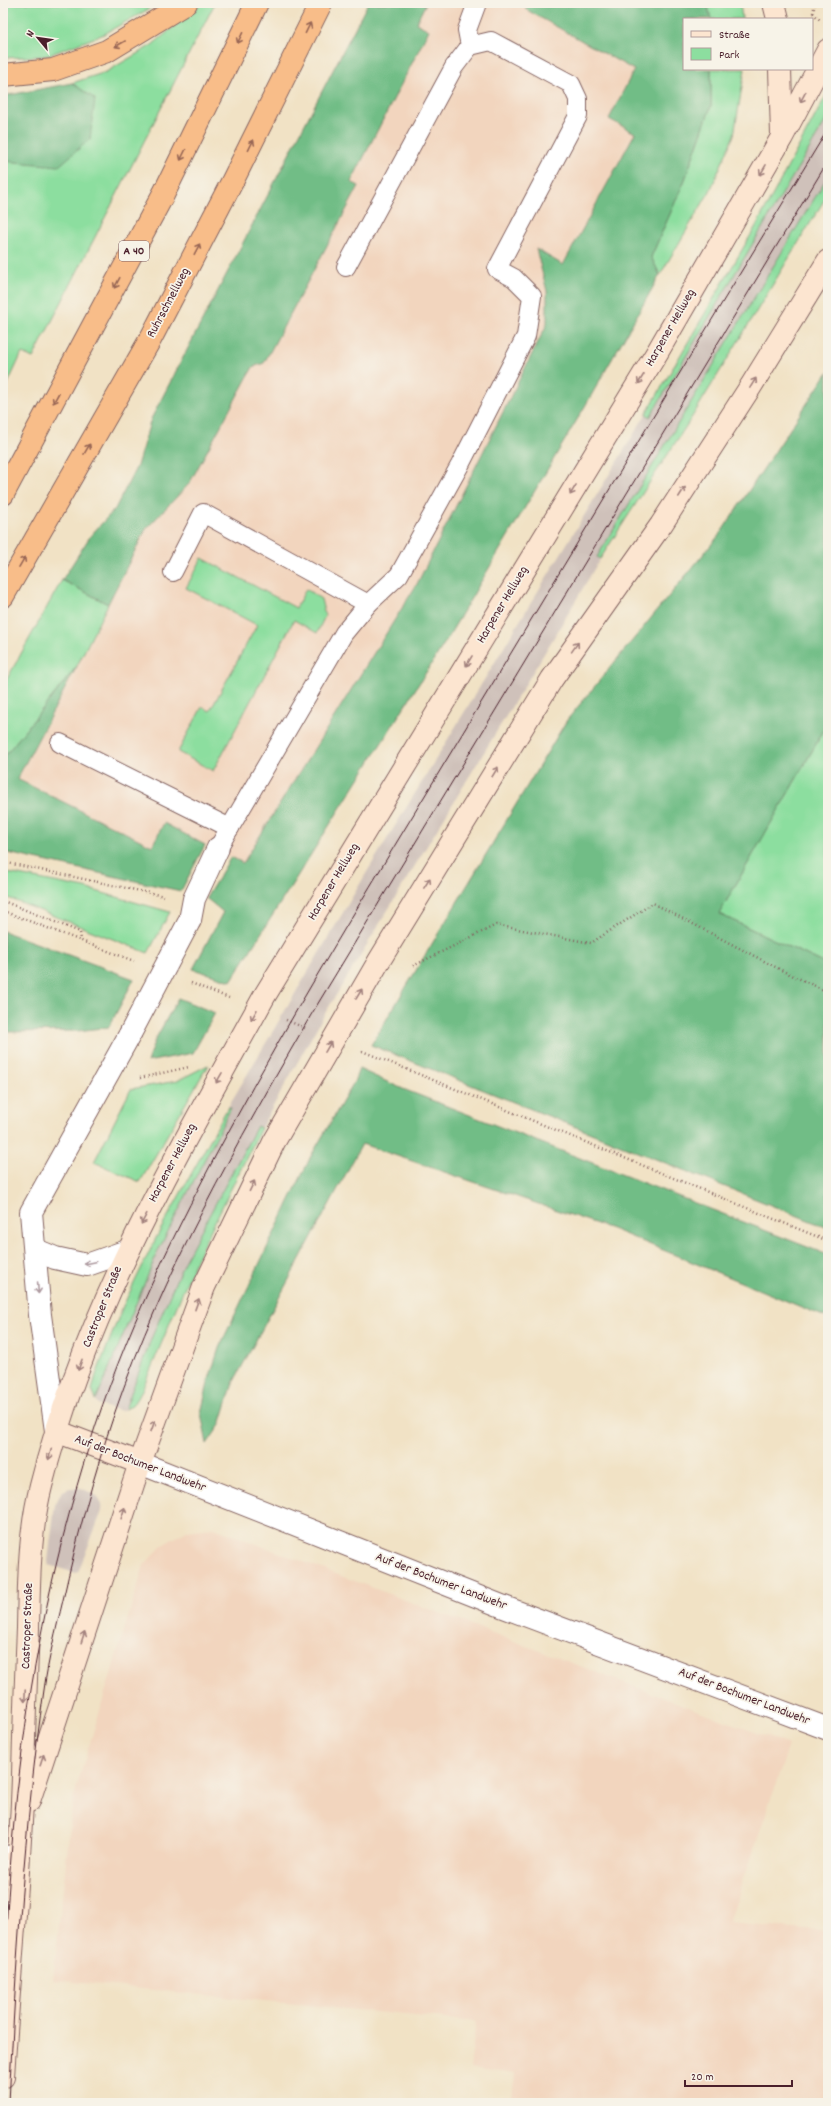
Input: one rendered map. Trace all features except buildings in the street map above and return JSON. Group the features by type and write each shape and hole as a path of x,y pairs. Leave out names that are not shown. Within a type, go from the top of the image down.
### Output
{"highway":[{"path":"3,75 53,70 107,51 186,3"},
{"name":"A 40","path":"3,494 164,193 257,3"},
{"name":"Ruhrschnellweg","path":"3,596 151,338 234,180 321,3"}],"main road":[{"path":"774,3 778,18"},
{"name":"Harpener Hellweg","path":"127,1251 265,995 658,351 782,137 828,50"},
{"path":"780,70 782,137"},
{"path":"140,1463 204,1286 274,1142 317,1066 379,961 552,679 661,525 751,386 828,261"},
{"name":"Castroper Straße","path":"21,1824 30,1554 40,1489 56,1431 104,1301 127,1251"},
{"name":"Auf der Bochumer Landwehr","path":"56,1431 140,1463"},
{"name":"Castroper Straße","path":"3,2077 10,1857 140,1463"}],"street":[{"path":"127,1251 87,1265 55,1258 36,1250 31,1212 130,1034 192,910 218,848"},
{"name":"Castroper Straße","path":"36,1250 40,1315 56,1431"},
{"name":"Auf der Bochumer Landwehr","path":"140,1463 504,1607 828,1729"}],"lane":[{"path":"470,46 467,30 477,3"},
{"path":"218,848 344,633 368,604 399,575 460,465 526,336 532,296 514,278 497,269 578,116 578,99 571,84 491,41 470,46 454,67 346,267"},
{"path":"173,572 203,513 368,604"},
{"path":"60,743 230,828"}],"path":[{"path":"813,13 815,3"},
{"path":"3,862 159,896 192,910"},
{"path":"3,901 80,932 80,940 3,911"},
{"path":"379,961 405,970 496,925 591,943 653,903 784,972 828,992"},
{"path":"220,994 234,1000"},
{"path":"285,1020 307,1029"},
{"path":"358,1049 828,1241"},
{"path":"100,1088 230,1058"}],"shaded area":[{"path":"426,3 529,3 526,9 635,70 609,119 635,133 563,265 536,249 547,291 547,324 417,584 243,864 164,823 152,846 17,779 146,529 189,484 253,367 359,186 351,182 429,31 415,23"},
{"path":"828,117 828,176 597,557 600,559 559,629 321,1020 261,1128 257,1126 183,1264 152,1337 125,1409 121,1411 99,1405 96,1400 125,1326 158,1251 231,1109 228,1107 367,872 646,414 650,416"},
{"path":"70,1488 81,1488 97,1496 101,1503 102,1511 78,1572 75,1573 49,1565 48,1561 55,1505 62,1491"},
{"path":"214,1528 789,1745 729,1923 828,1932 828,2103 511,2103 515,2074 470,2068 476,2022 53,1980 73,1799 144,1565 164,1544 187,1531"}],"green space":[{"path":"3,3 155,3 149,9 102,35 46,56 3,58"},
{"path":"202,3 215,3 33,358 22,353 3,394 3,161 14,161 95,99 72,83 106,72 152,45"},
{"path":"368,3 426,3 416,23 429,30 351,182 359,186 264,363 253,367 189,484 146,529 108,604 62,580 91,535 115,509 137,466 151,419"},
{"path":"529,3 707,3 711,18 683,18 683,70 711,70 711,106 684,182 651,257 660,275 584,408 444,644 231,981 193,969 223,912 206,898 231,857 243,863 417,584 547,324 547,291 536,249 563,265 635,133 609,119 634,70 525,9"},
{"path":"707,3 740,3 742,18 711,18"},
{"path":"711,70 745,70 734,135 710,191 660,275 651,257 684,182 711,106"},
{"path":"72,83 95,99 90,139 59,166 3,161 3,94 9,95"},
{"path":"828,92 828,117 650,417 646,414 756,226"},
{"path":"828,176 828,194 692,417 600,559 597,557"},
{"path":"828,372 828,723 719,914 828,965 828,1228 371,1045 567,720 720,534"},
{"path":"202,558 296,608 306,589 321,599 325,616 317,633 294,620 213,771 178,752 202,707 210,711 257,625 186,588"},
{"path":"62,580 108,604 77,666 3,758 3,686"},
{"path":"77,666 17,779 152,846 164,823 205,845 181,891 3,852 3,758"},
{"path":"828,723 828,965 719,914"},
{"path":"3,872 85,888 170,912 148,953 3,896"},
{"path":"3,931 134,979 109,1027 78,1031 3,1032"},
{"path":"178,998 215,1013 193,1053 147,1062 154,1042"},
{"path":"208,1065 140,1182 94,1162 131,1089 177,1081"},
{"path":"359,1069 403,1089 828,1255 828,1318 612,1229 362,1144 233,1383 220,1425 207,1444 201,1413 209,1379 219,1348 311,1156 354,1082"},
{"path":"228,1107 231,1108 158,1251 96,1400 92,1390 96,1375 123,1306 156,1238"},
{"path":"257,1126 261,1128 196,1260 142,1390 132,1406 125,1409 152,1337 183,1264"}],"tram line":[{"path":"3,1973 14,1819 25,1727 47,1605 66,1525 89,1446 118,1363 152,1283 210,1166 253,1086 299,1006 828,129"},
{"path":"9,2103 26,1844 37,1741 52,1645 86,1506 100,1459 134,1360 155,1309 203,1209 256,1111 311,1015 828,161"}]}
